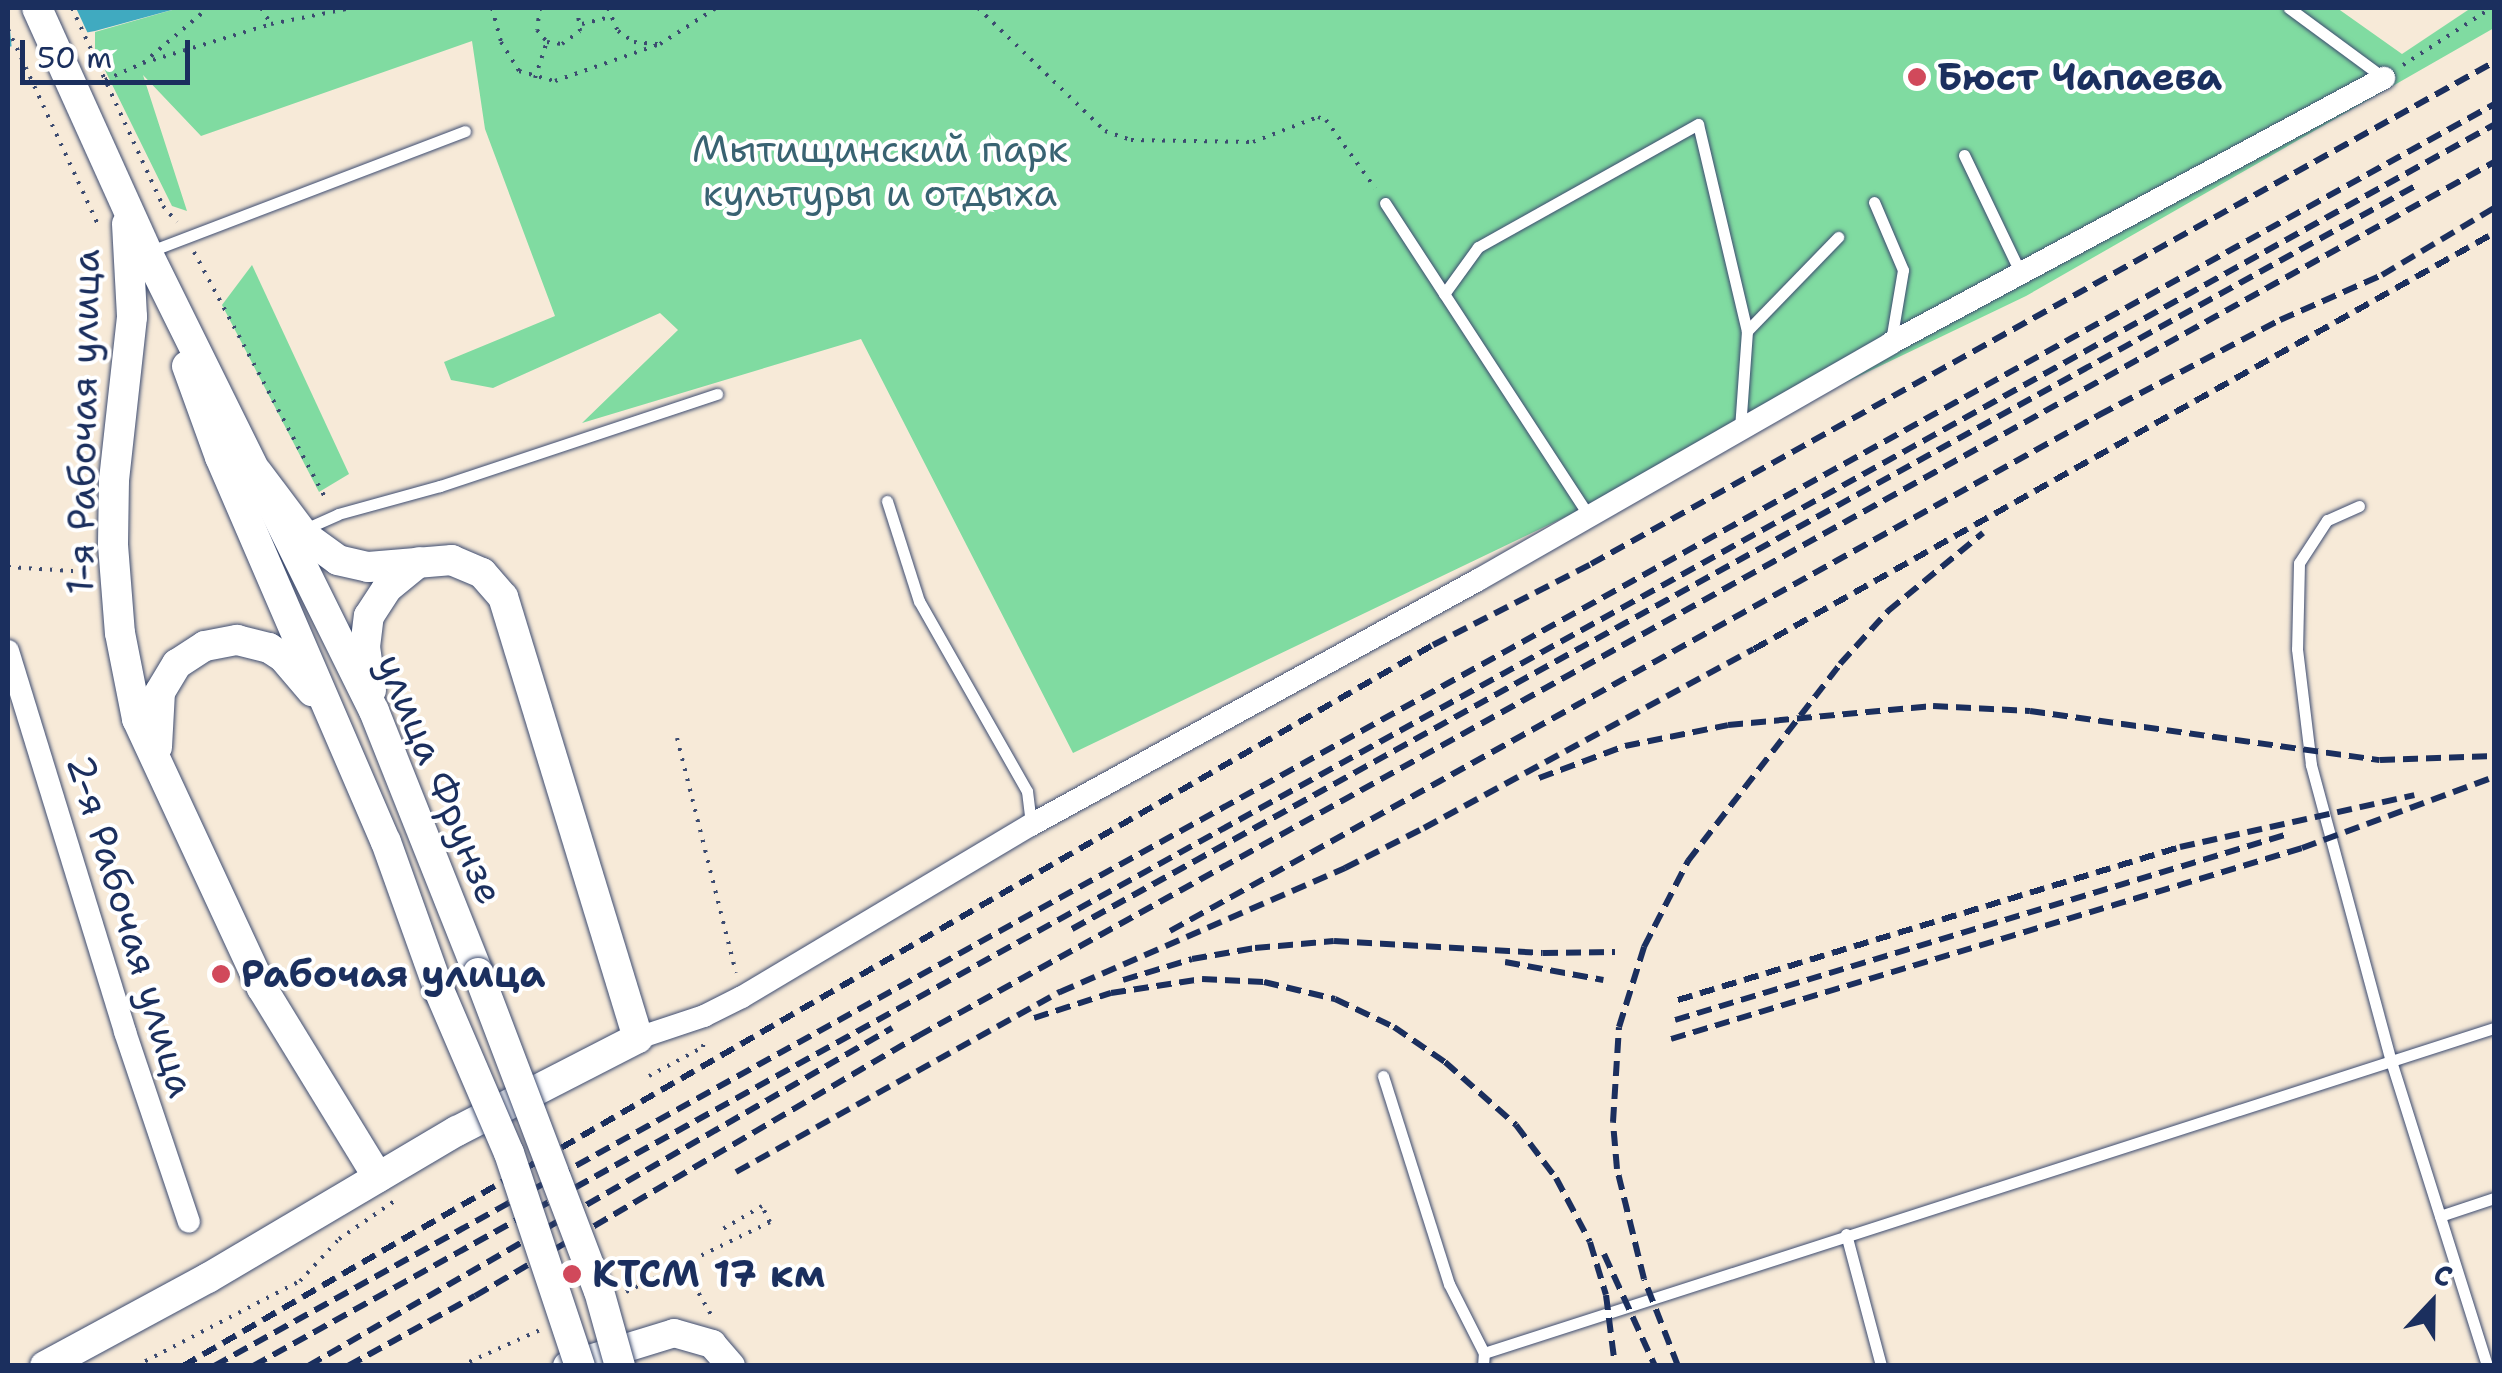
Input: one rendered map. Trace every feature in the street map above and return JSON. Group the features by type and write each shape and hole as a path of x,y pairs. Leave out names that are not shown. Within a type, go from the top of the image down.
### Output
{"main road":[{"name":"улица Фрунзе","path":"37,8 168,296 374,711 599,1291 620,1366"},
{"name":"1-я Рабочая улица","path":"126,207 132,317 114,480 113,546 120,633 137,719 262,988 378,1178"},
{"name":"улица Фрунзе","path":"168,296 184,356 220,457 337,721 439,990 509,1153 580,1366"},
{"path":"45,1366 208,1278 457,1131 638,1038 503,597 482,573 468,565 438,558 368,567 338,560 304,536 257,472"},
{"path":"374,711 365,647 369,616 386,588 421,560"},
{"path":"158,760 156,707 168,676 190,653 221,641 254,642 283,657 337,721"}],"street":[{"path":"638,1038 704,1016 742,997 1031,824 1590,518 1891,343 2384,78"},
{"name":"2-я Рабочая улица","path":"8,651 125,1032 189,1222"},
{"path":"566,1366 674,1333 712,1344 731,1366"}],"lane":[{"path":"2289,8 2384,78"},
{"path":"1444,294 1478,247 1698,124 1747,331 1739,433"},
{"path":"147,252 464,132"},
{"path":"1964,155 2020,272"},
{"path":"1874,202 1903,270 1891,343"},
{"path":"1385,204 1590,518"},
{"path":"1747,331 1838,238"},
{"path":"305,529 338,514 440,486 717,394"},
{"path":"887,502 919,600 1027,791 1031,824"},
{"path":"2359,506 2327,520 2299,563 2297,649 2311,765 2391,1062 2487,1366"},
{"path":"1383,1076 1449,1284 1484,1359 1846,1234 2494,1028"},
{"path":"2440,1216 2494,1198"},
{"path":"1846,1234 1881,1366"}],"path":[{"path":"72,8 163,206 186,236 319,492 338,514"},
{"path":"143,63 208,8"},
{"path":"261,8 271,24"},
{"path":"105,80 143,63 271,24 352,8"},
{"path":"492,8 520,71 556,82 660,44 716,8"},
{"path":"536,78 547,42 536,23 539,8"},
{"path":"577,8 582,24"},
{"path":"608,8 618,31 634,42 660,44"},
{"path":"978,8 1104,131 1131,140 1253,142 1318,117 1335,132 1385,204"},
{"path":"2384,78 2491,8"},
{"path":"547,42 570,42 582,24 610,17"},
{"path":"8,29 97,222"},
{"path":"8,567 104,573"},
{"path":"677,738 742,997"},
{"path":"688,1046 703,1047"},
{"path":"650,1076 690,1054"},
{"path":"136,1366 300,1281 339,1239 405,1194"},
{"path":"721,1230 754,1211"}],"green space":[{"name":"Мытищинский парк культуры и отдыха","path":"179,8 2337,8 2402,54 2471,8 2494,8 2494,28 2026,296 1073,753 861,339 582,423 678,330 660,313 493,388 451,380 444,362 555,316 485,129 472,41 201,136 143,75 187,211 172,206 95,50 95,32"},
{"path":"252,265 349,474 319,492 222,305"}],"water":[{"path":"8,8 179,8 95,31 8,47"}],"pier":[{"path":"8,8 76,8 90,38 12,51"}],"railway":[{"path":"183,1366 1433,645 1591,564 2494,62"},
{"path":"214,1366 2494,104"},
{"path":"253,1366 2494,125"},
{"path":"348,1366 475,1296 918,1036 2494,162"},
{"path":"1072,929 2419,184"},
{"path":"1170,931 2099,415 2280,320 2382,275 2494,208"},
{"path":"736,1172 1060,992 1345,868 1424,828 1754,649 2494,233"},
{"path":"1678,1366 1644,1279 1617,1169 1613,1122 1619,1027 1644,947 1688,861 1840,664 1888,611 1983,533"},
{"path":"1539,778 1625,746 1728,725 1933,706 2030,711 2380,760 2494,756"},
{"path":"1671,1039 2302,848 2494,777"},
{"path":"1678,1000 2180,847 2414,795"},
{"path":"1675,1020 2288,834"},
{"path":"1123,980 1192,959 1334,941 1543,953 1615,952"},
{"path":"1505,962 1603,980"},
{"path":"1034,1018 1111,993 1202,979 1264,982 1335,999 1394,1027 1445,1062 1516,1125 1556,1178 1590,1242 1606,1295 1615,1366"},
{"path":"308,1366 892,1028"},
{"path":"1604,1254 1655,1366"}],"place":[{"name":"Бюст Чапаева","path":"1917,77"},
{"name":"Рабочая улица","path":"221,974"},
{"name":"КТСМ 17 км","path":"572,1274"}]}
